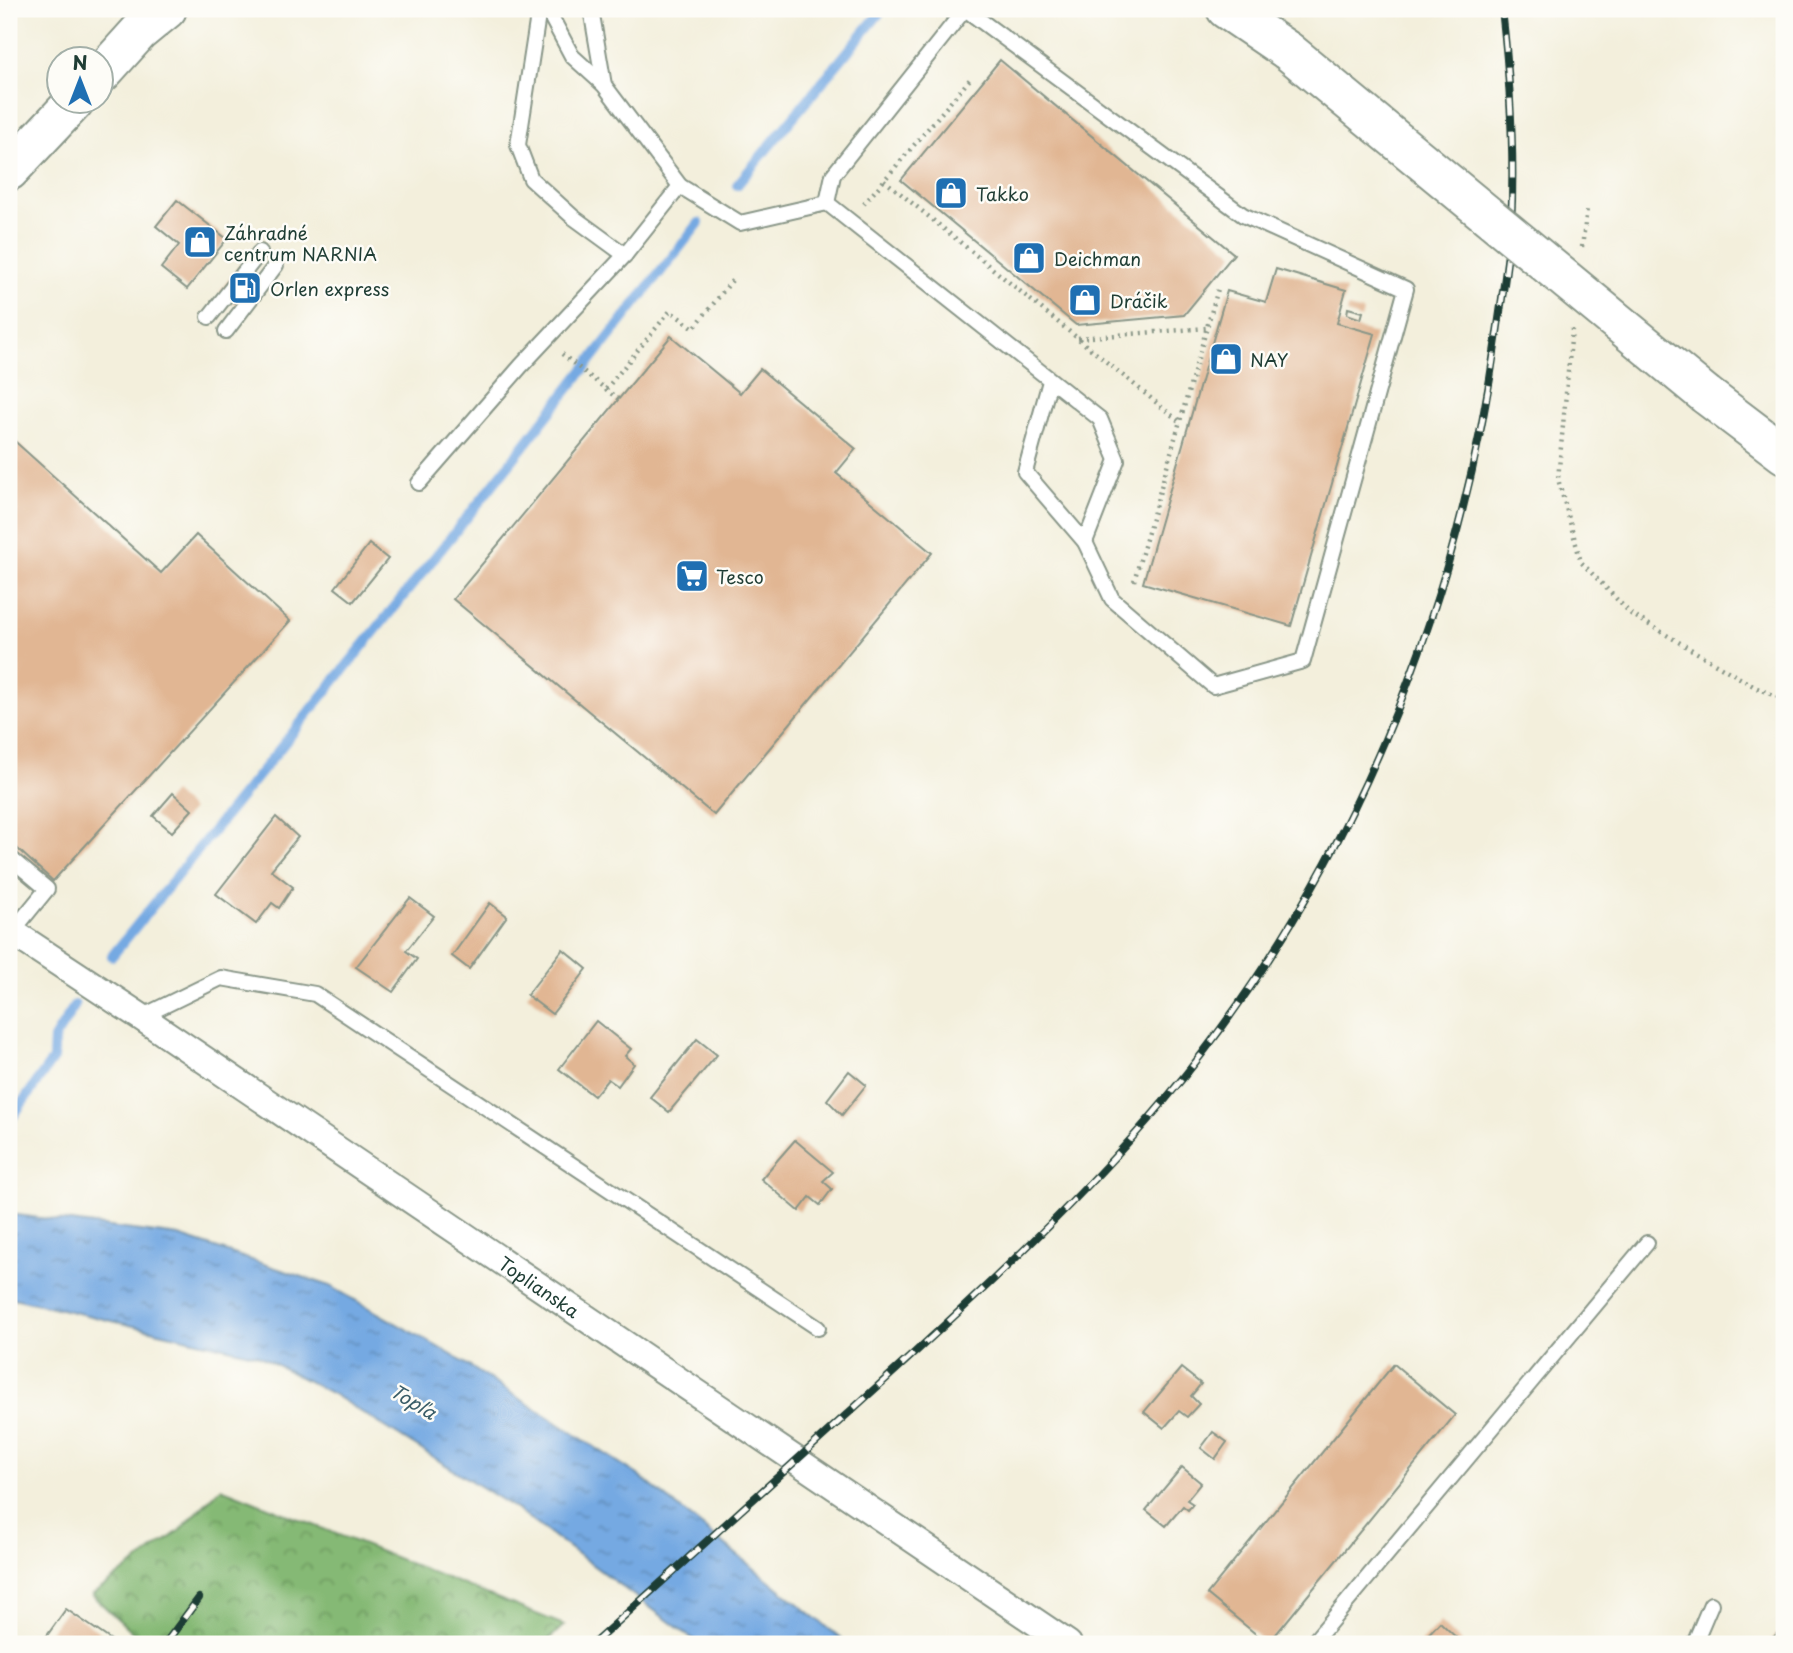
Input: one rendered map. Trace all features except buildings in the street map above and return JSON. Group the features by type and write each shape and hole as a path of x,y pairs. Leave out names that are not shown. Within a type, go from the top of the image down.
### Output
{"main road":[{"path":"1226,9 1288,51 1706,395 1784,453"},
{"path":"116,58 160,12"},
{"path":"9,171 61,116"}],"street":[{"name":"Toplianska","path":"10,931 1068,1644"}],"lane":[{"path":"539,9 518,145 531,179 573,217 625,255"},
{"path":"547,9 572,56 604,85 680,186 740,223 827,203"},
{"path":"592,9 604,85"},
{"path":"827,203 833,175 965,9 1243,215 1406,289 1303,661 1213,686 1112,599 1085,542 1025,472 1050,381"},
{"path":"419,483 520,366 625,255 680,186"},
{"path":"827,203 1100,419 1117,460 1085,542"},
{"path":"209,317 260,252"},
{"path":"226,331 276,265"},
{"path":"9,857 47,889 10,931"},
{"path":"141,1017 221,978 315,994 818,1328"},
{"path":"1312,1644 1647,1244"},
{"path":"1694,1644 1711,1604"}],"path":[{"path":"863,205 971,78"},
{"path":"884,180 1180,422"},
{"path":"1582,249 1587,209"},
{"path":"606,389 670,312 694,328 734,278"},
{"path":"1134,581 1219,289"},
{"path":"1574,317 1558,479 1581,562 1631,614 1755,687 1784,701"},
{"path":"1077,338 1207,328"},
{"path":"568,359 618,399"}],"green space":[{"path":"221,1488 564,1625 544,1644 145,1644 92,1595 179,1531"}],"water":[{"name":"Topľa","path":"9,1214 179,1236 330,1286 452,1355 638,1475 848,1644 700,1644 519,1511 331,1393 258,1355 9,1297"}],"waterway":[{"path":"737,185 883,9"},
{"path":"112,956 481,500 699,223"},
{"path":"9,1122 53,1059 54,1039 75,1005"}],"railway":[{"path":"593,1644 969,1303 1102,1171 1164,1101 1229,1017 1288,929 1340,836 1384,741 1423,642 1454,541 1479,437 1497,333 1511,225 1511,117 1502,9"},
{"path":"165,1644 199,1598"}],"place":[{"name":"Takko","path":"951,193"},
{"name":"Záhradné centrum NARNIA","path":"200,242"},
{"name":"Deichman","path":"1029,258"},
{"name":"Orlen express","path":"245,288"},
{"name":"Dráčik","path":"1085,300"},
{"name":"NAY","path":"1226,359"},
{"name":"Tesco","path":"692,576"}]}
